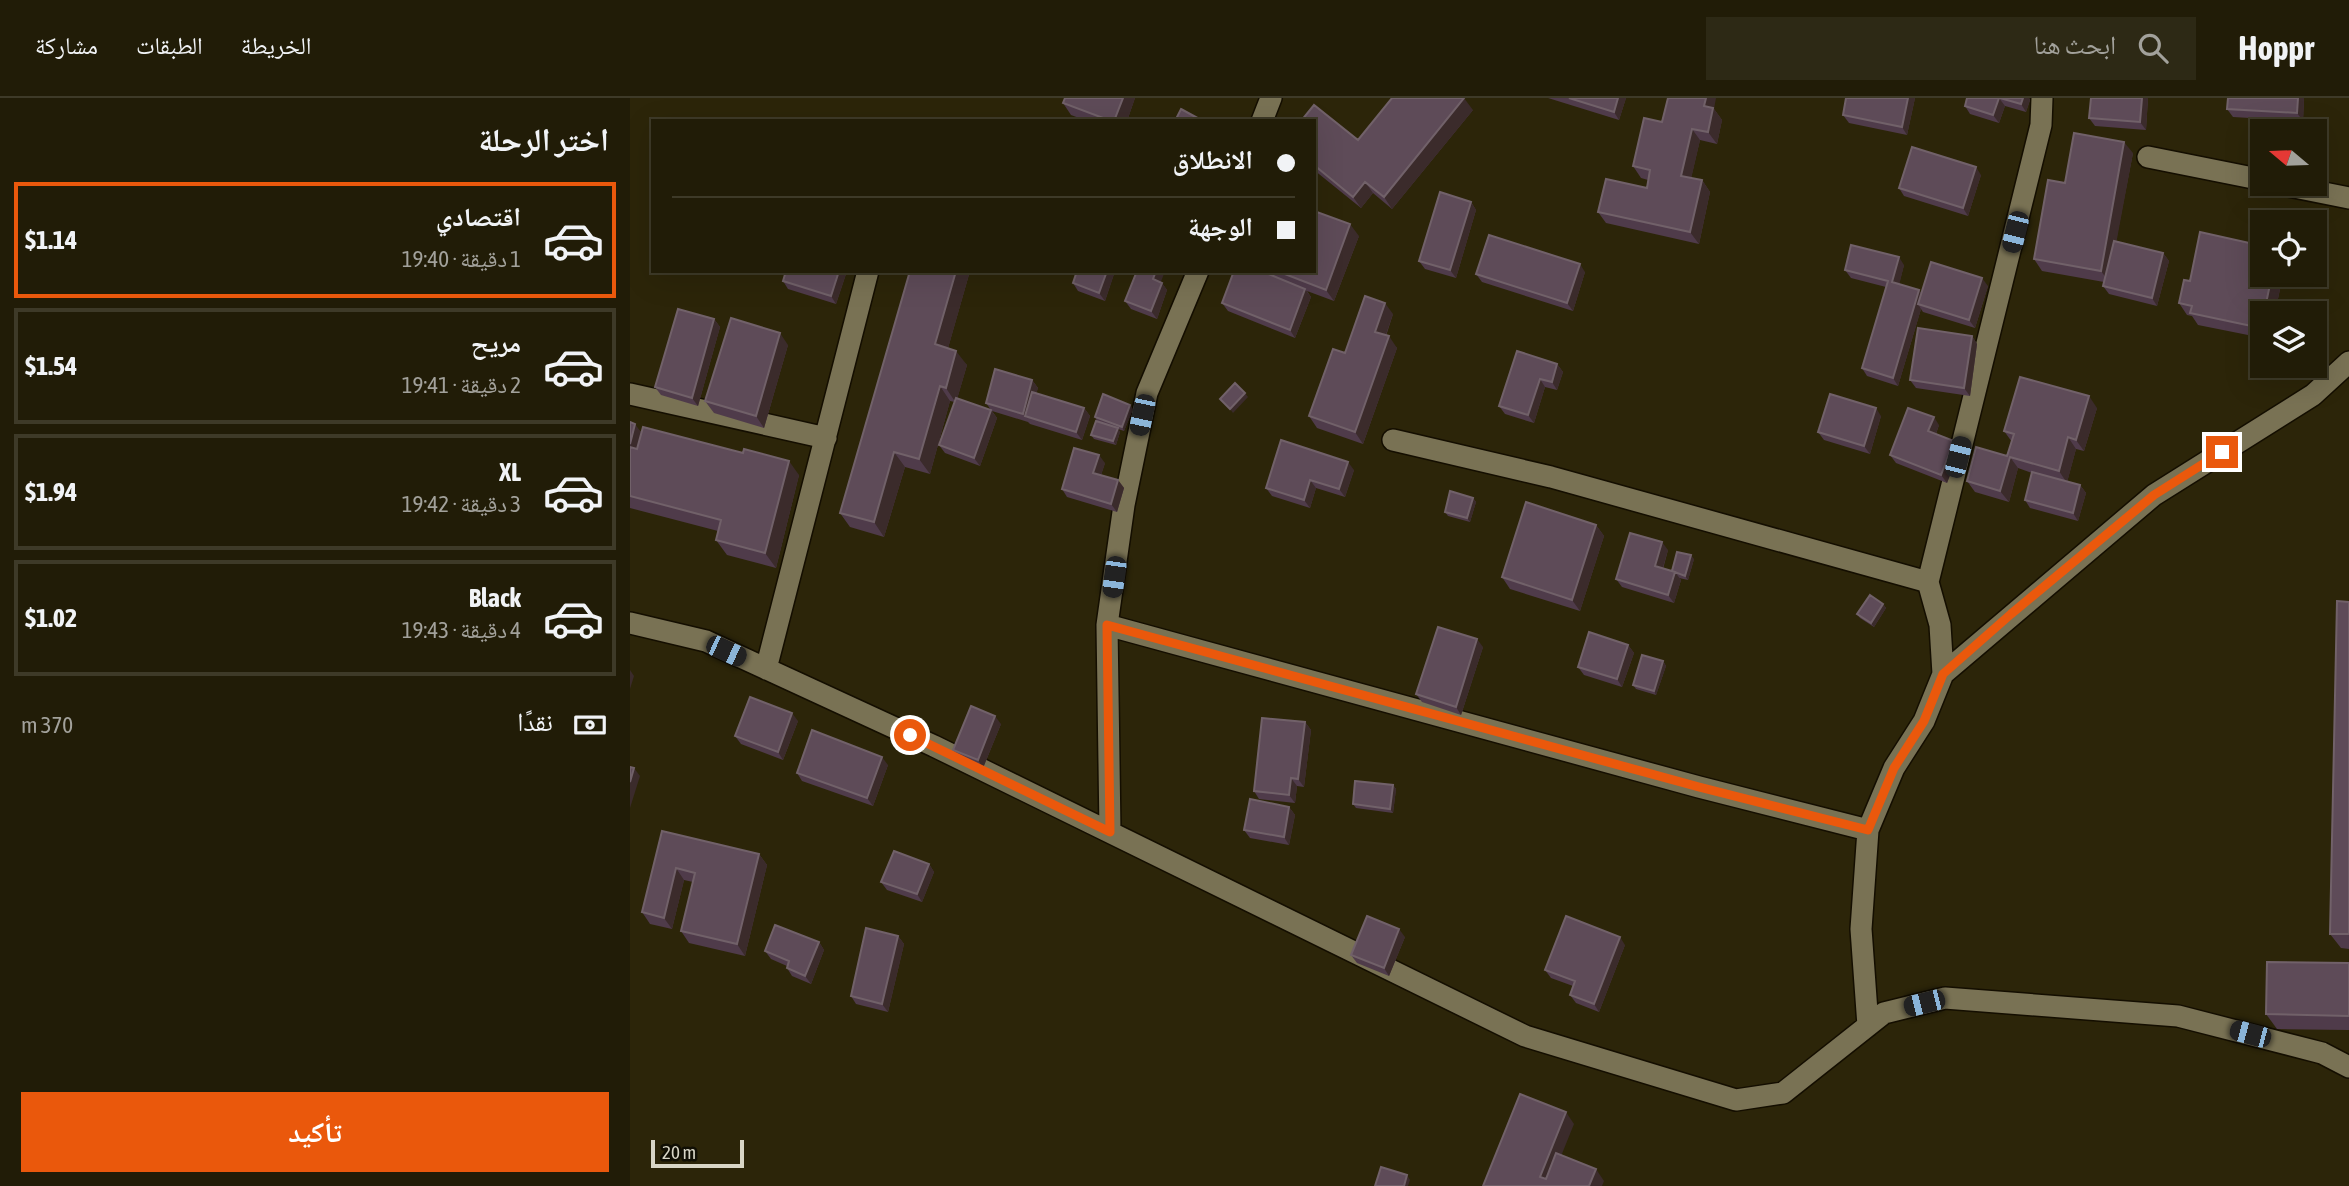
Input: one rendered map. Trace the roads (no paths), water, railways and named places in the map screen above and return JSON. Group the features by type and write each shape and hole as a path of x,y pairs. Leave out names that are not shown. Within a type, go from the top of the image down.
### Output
{"street":[{"path":"1263,119 1271,98"},
{"path":"1868,1026 1861,929 1868,830 1894,768 1924,721 1943,674 1940,625 1928,582 2041,125 2042,98"},
{"path":"2148,157 2250,177"},
{"path":"2328,194 2349,198"},
{"path":"766,669 868,273"},
{"path":"1110,832 1107,625 1124,505 1147,393 1197,273"},
{"path":"1943,674 2154,495 2313,395 2349,362"},
{"path":"630,394 826,439"},
{"path":"1394,440 1551,477 1928,582"},
{"path":"630,623 706,641 1110,832 1525,1036 1736,1100 1783,1093 1884,1013 1945,998 2178,1016 2322,1053 2349,1067"},
{"path":"1107,625 1699,787 1868,830"}]}
